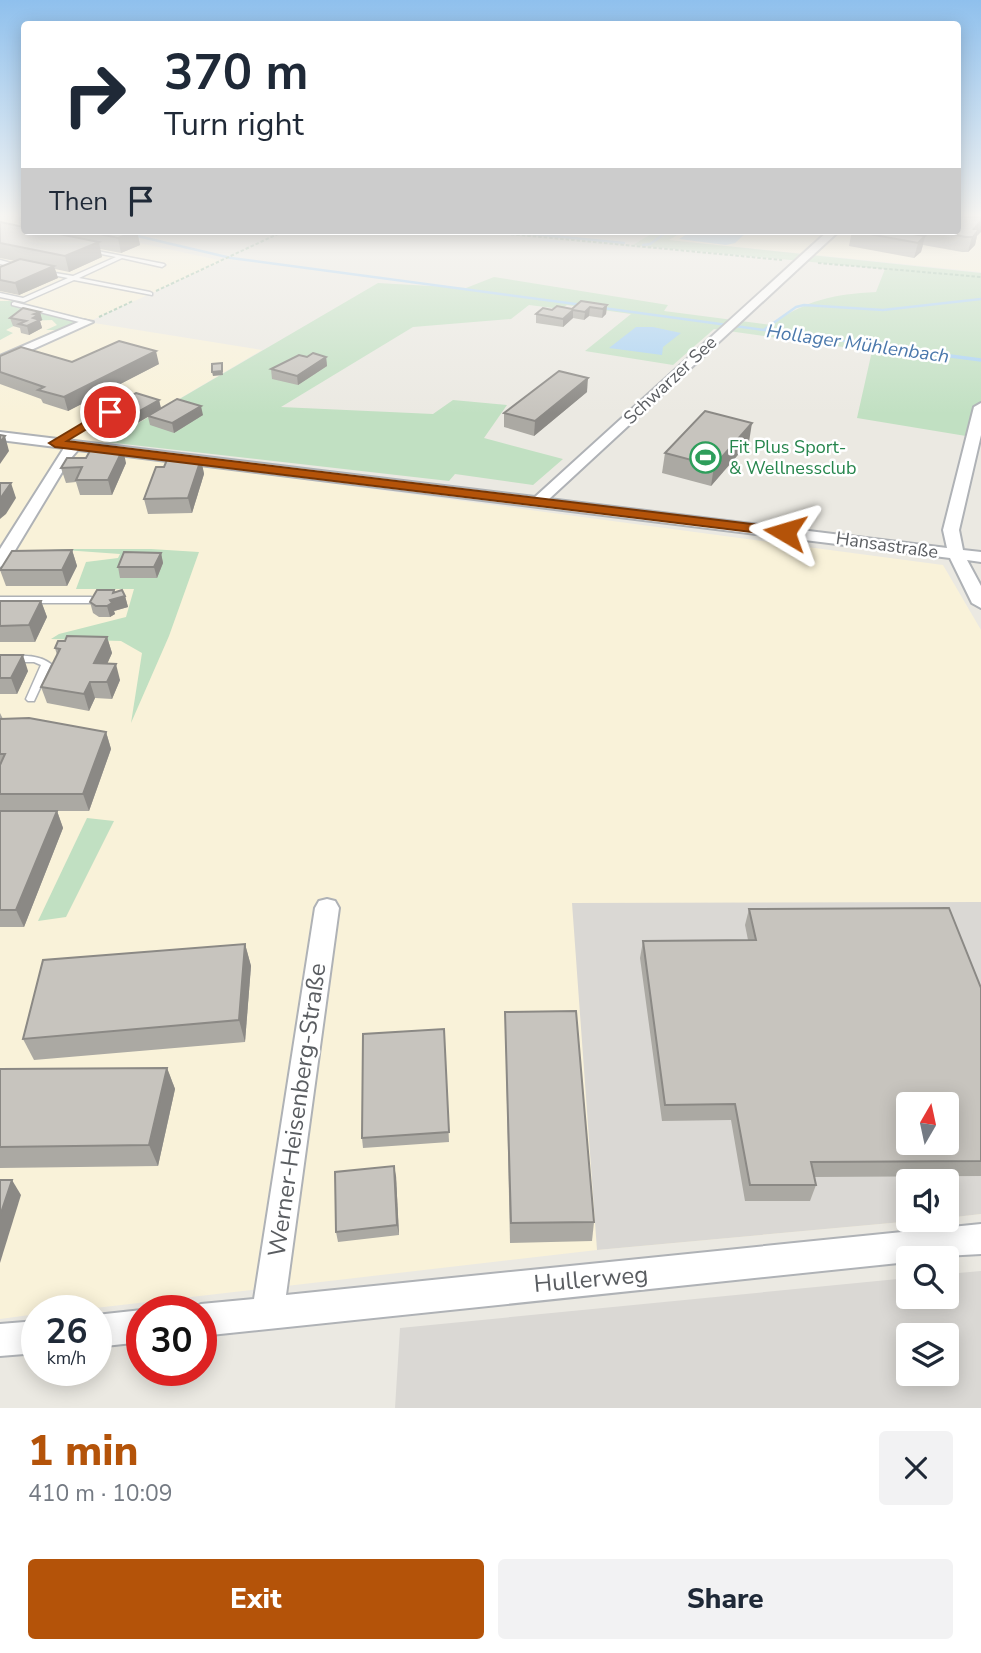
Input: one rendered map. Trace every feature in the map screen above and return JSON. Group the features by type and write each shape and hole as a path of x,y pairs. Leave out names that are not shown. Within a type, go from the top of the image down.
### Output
{"street":[{"name":"Schwarzer See","path":"539,502 545,493 774,283"},
{"path":"0,360 87,322"},
{"path":"981,407 951,530 956,554 981,603"},
{"name":"Hansastraße","path":"0,436 981,557"},
{"path":"0,562 64,457 75,445"},
{"name":"Werner-Heisenberg-Straße","path":"268,1313 327,908"},
{"name":"Hullerweg","path":"217,1318 981,1239"},
{"path":"0,1340 21,1338"}],"lane":[{"path":"0,295 24,300 64,283"},
{"path":"97,283 150,294"},
{"path":"0,301 87,322"},
{"path":"55,443 110,412"},
{"path":"0,600 91,600"},
{"path":"0,659 36,659 46,664 31,699"}],"path":[{"path":"87,322 174,283"}],"shaded area":[{"path":"0,283 175,283 88,322 262,350 106,442 95,452 943,565 981,630 981,1214 959,1217 959,1169 896,1169 896,1223 597,1250 207,1295 126,1295 126,1304 112,1306 112,1295 21,1295 21,1316 0,1319"},
{"path":"981,902 981,1214 959,1217 959,1169 896,1169 896,1223 597,1250 572,903"},
{"path":"981,1271 981,1408 395,1408 400,1328 896,1279 896,1309 959,1309 959,1273"}],"green space":[{"path":"378,283 466,288 479,283 529,283 668,305 664,311 771,325 796,310 821,300 847,294 876,292 880,283 981,283 981,407 972,437 857,418 872,351 714,329 673,365 585,351 631,314 567,305 561,309 529,305 511,319 413,327 281,407 433,414 453,400 507,405 484,438 563,459 533,485 455,474 449,481 106,442"},
{"path":"0,301 14,301 86,319 62,330 46,330 57,325 52,320 23,321 6,330 13,333 0,340"},
{"path":"50,549 199,552 169,636 131,723 142,653 121,641 51,639 59,634 126,617 134,589 76,589 86,562 118,558 120,554"},
{"path":"87,818 114,821 66,917 38,921"}],"water":[{"path":"636,327 653,327 681,333 663,347 662,355 609,348"}],"building":[{"path":"581,301 607,305 603,309 590,307 585,312 573,310 563,319 536,314 543,308 552,310 557,306 572,309"},
{"path":"23,308 40,312 34,314 38,315 33,318 40,320 27,326 19,324 26,321 10,318"},
{"path":"119,341 156,351 64,397 38,390 44,387 0,372 0,356 21,347 72,362"},
{"path":"313,353 326,357 297,376 271,369 299,355 307,357"},
{"path":"222,363 222,371 212,372 212,364"},
{"path":"559,371 588,378 535,421 504,413"},
{"path":"136,393 159,400 125,419 101,412"},
{"path":"177,399 201,406 172,423 148,416"},
{"path":"705,411 752,423 714,466 665,453"},
{"path":"91,449 123,449 108,480 76,480 82,467 61,468 67,458 86,458"},
{"path":"169,455 201,459 188,498 144,499 156,467 164,467"},
{"path":"0,483 11,483 0,499"},
{"path":"72,550 62,570 0,570 12,551"},
{"path":"124,552 161,553 154,567 118,567"},
{"path":"97,590 114,590 113,593 122,590 125,596 110,600 112,603 107,606 96,606 90,602"},
{"path":"0,601 41,601 29,625 0,626"},
{"path":"67,636 107,637 94,663 116,664 107,682 90,682 84,694 41,687 60,649 55,648 58,641 65,641"},
{"path":"0,655 23,655 11,678 0,678"},
{"path":"29,718 106,732 83,794 0,794 0,765 5,754 0,754 0,719"},
{"path":"0,811 57,811 16,910 0,910"},
{"path":"949,908 981,988 981,1161 811,1162 816,1185 750,1185 735,1104 665,1105 643,941 756,940 749,909"},
{"path":"245,944 239,1020 23,1039 43,960"},
{"path":"576,1011 594,1222 511,1223 505,1012"},
{"path":"444,1029 449,1132 362,1138 363,1034"},
{"path":"167,1068 149,1145 0,1147 0,1069"},
{"path":"394,1166 397,1225 336,1232 335,1172"},
{"path":"0,1180 12,1180 0,1216"}],"waterway":[{"name":"Hollager Mühlenbach","path":"416,283 583,305"},
{"path":"765,329 796,307 804,305 883,310 981,299"},
{"name":"Hollager Mühlenbach","path":"603,308 918,351"},
{"name":"Hollager Mühlenbach","path":"905,350 981,360"}],"place":[{"name":"Fit Plus Sport- & Wellnessclub","path":"706,457"}],"route":[{"path":"110,412 55,443 785,532"}]}
